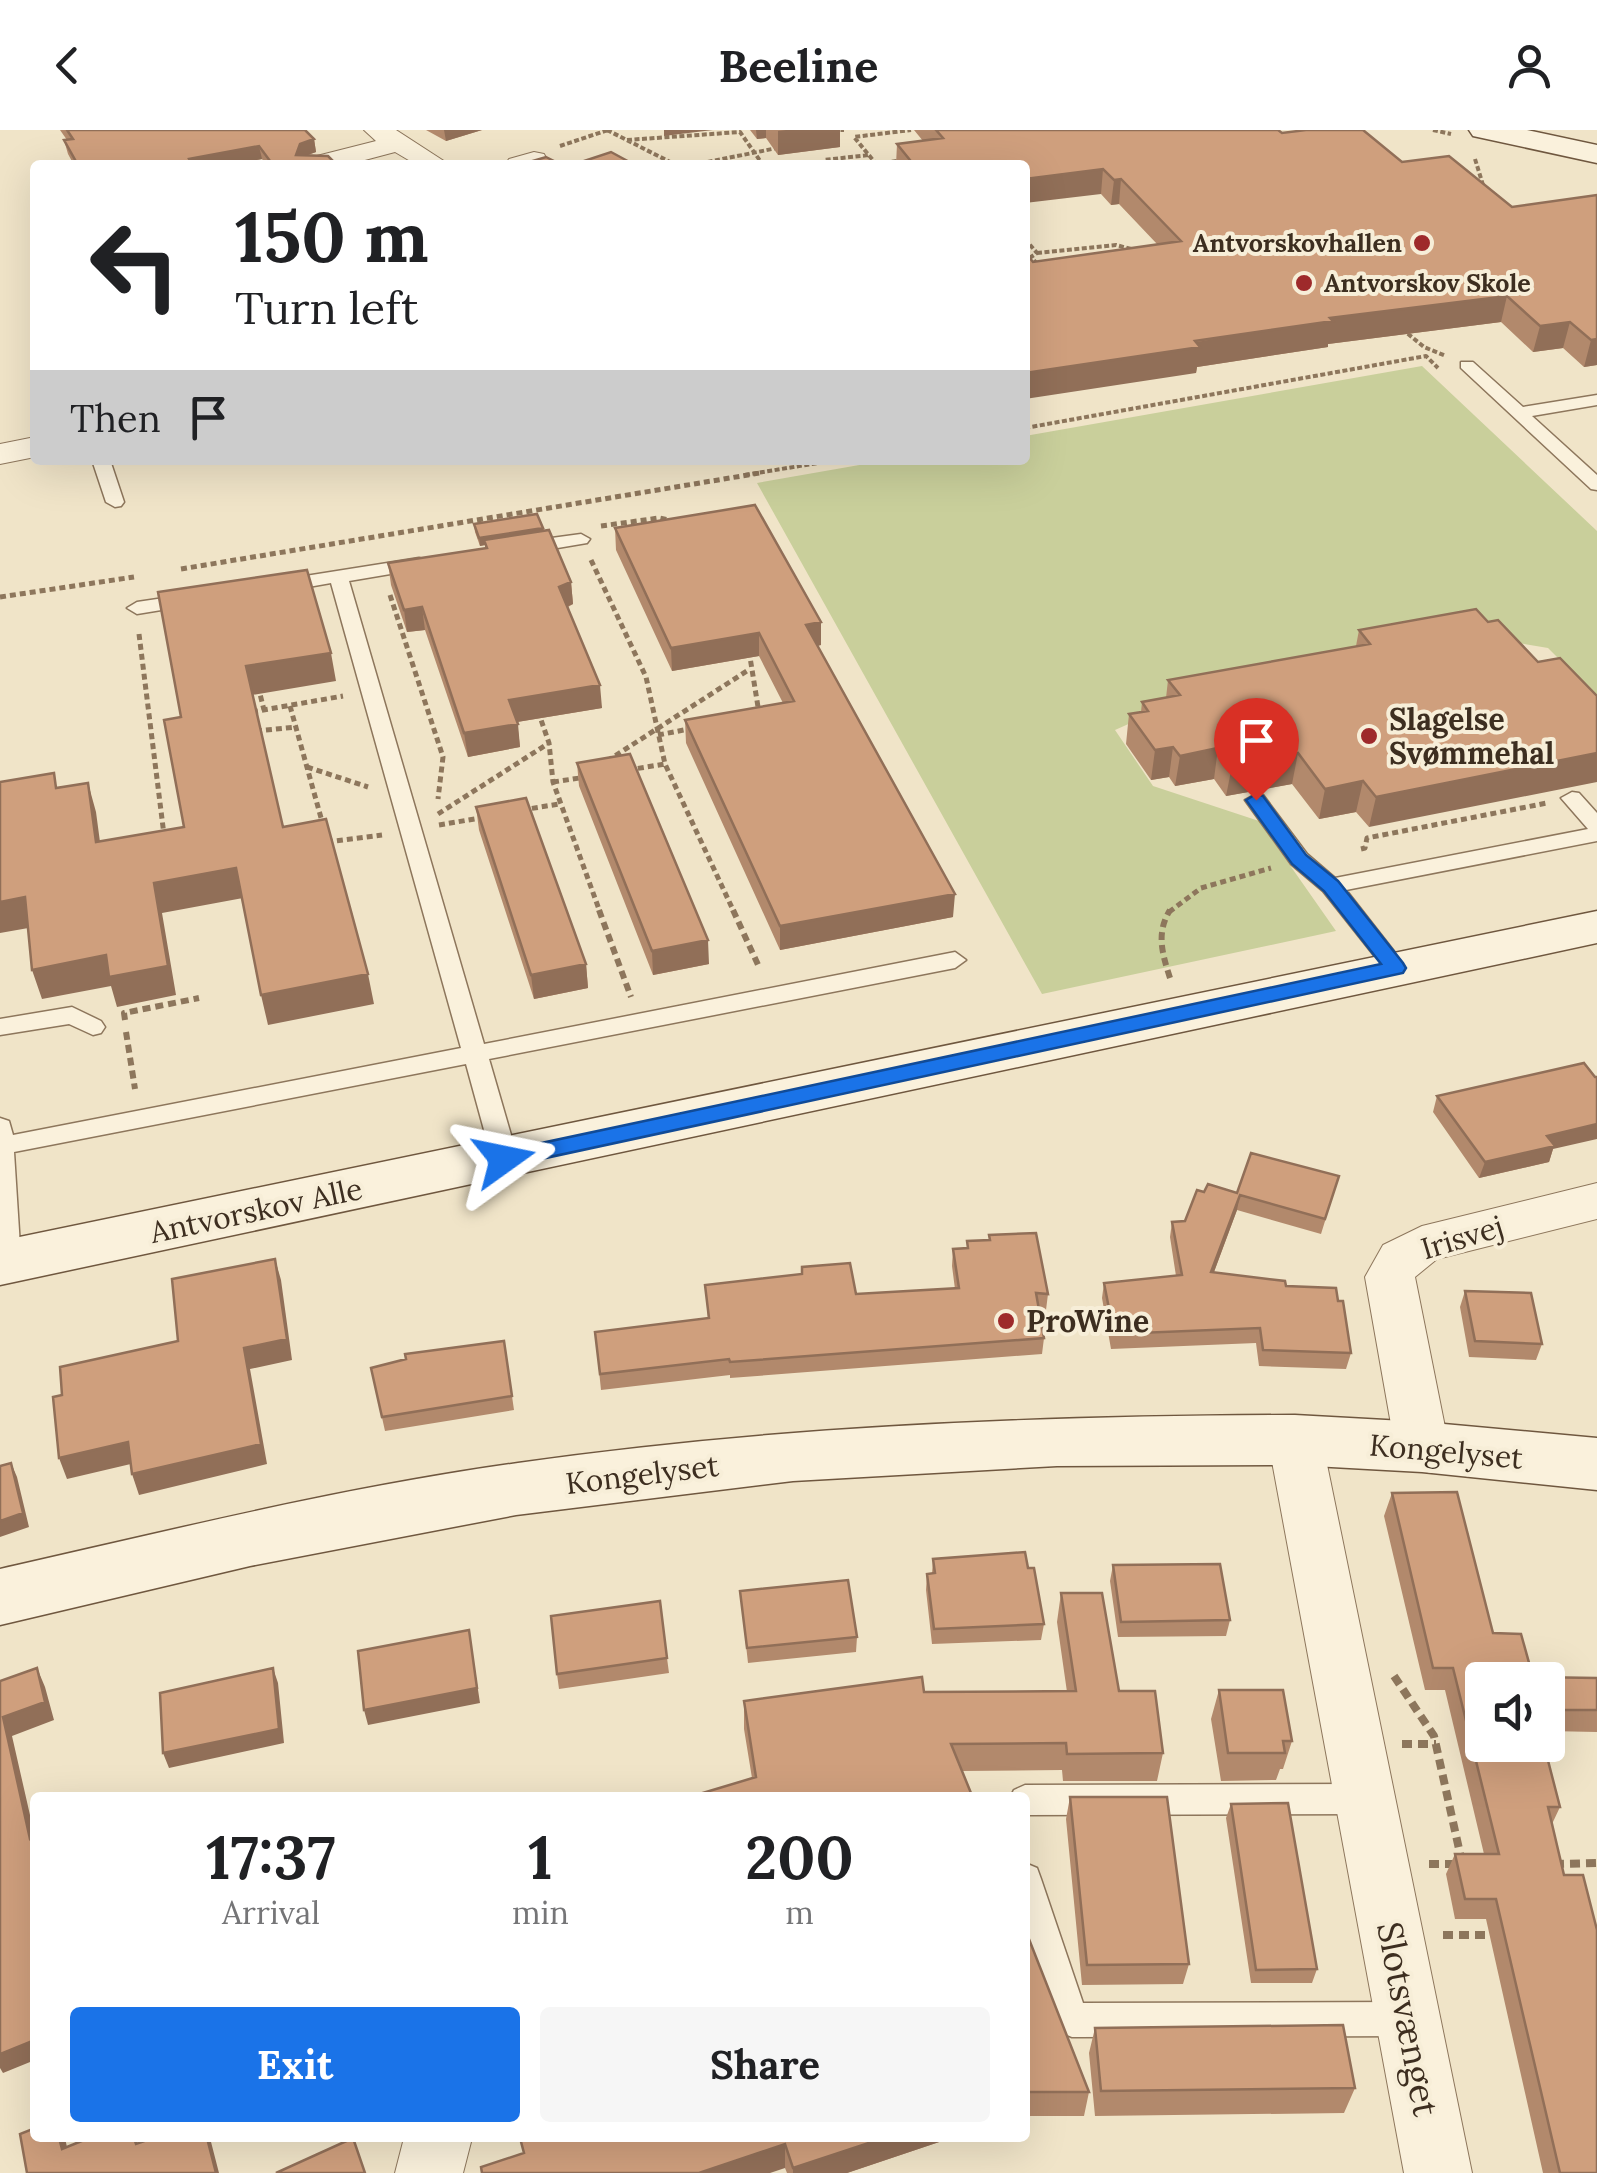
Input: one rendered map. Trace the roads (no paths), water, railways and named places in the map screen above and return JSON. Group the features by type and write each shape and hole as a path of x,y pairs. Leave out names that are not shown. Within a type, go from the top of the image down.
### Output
{"street":[{"path":"328,160 388,136 428,160"},
{"path":"1482,140 1574,136"},
{"path":"0,454 30,448"},
{"name":"Antvorskov Alle","path":"4,1262 1597,926"},
{"name":"Irisvej","path":"1422,1447 1390,1277 1401,1258 1422,1244 1597,1201"},
{"path":"1295,1440 1365,1799"},
{"name":"Kongelyset","path":"0,1596 250,1539 516,1489 793,1456 1057,1441 1295,1440 1422,1447 1597,1464"},
{"name":"Slotsvænget","path":"1365,1799 1438,2173"},
{"path":"429,2173 437,2142"}],"lane":[{"path":"1468,365 1593,476"},
{"path":"1519,413 1597,400"},
{"path":"1535,428 1597,417"},
{"path":"103,465 115,502"},
{"path":"495,552 581,539"},
{"path":"254,590 439,561"},
{"path":"338,577 504,1159"},
{"path":"137,608 204,598"},
{"path":"1331,886 1597,830 1572,798"},
{"path":"1256,800 1299,860 1331,886 1396,968"},
{"path":"1,1146 955,960"},
{"path":"0,1027 72,1015 93,1027"},
{"name":"Antvorskov Alle","path":"0,1127 4,1262"},
{"path":"1030,1800 1365,1799"},
{"path":"1030,1894 1072,2020 1408,2019"}],"place":[{"name":"Antvorskovhallen","path":"1422,243"},
{"name":"Antvorskov Skole","path":"1304,283"},
{"name":"Slagelse Svømmehal","path":"1369,736"},
{"name":"ProWine","path":"1006,1321"}]}
